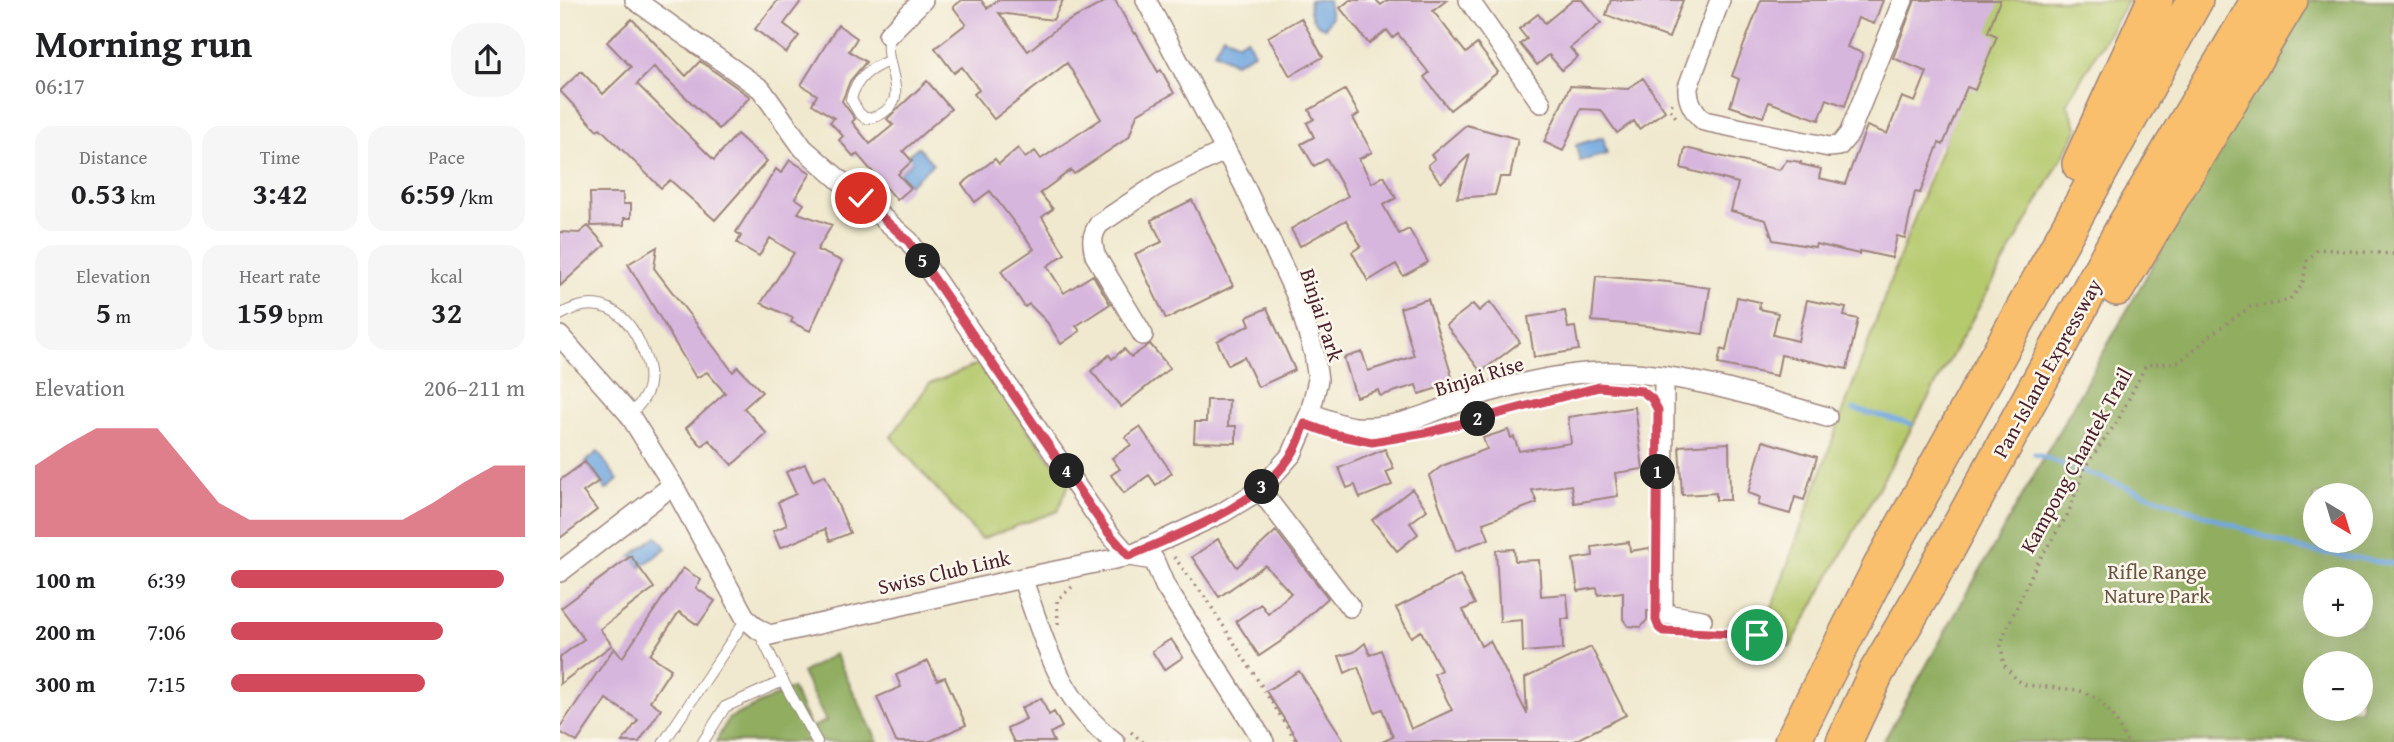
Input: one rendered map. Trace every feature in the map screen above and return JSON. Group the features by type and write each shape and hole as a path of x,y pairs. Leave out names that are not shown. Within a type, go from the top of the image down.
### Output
{"highway":[{"path":"1880,568 1949,404 2071,183 2155,0"},
{"path":"1792,742 1880,568 2195,0"},
{"name":"Pan-Island Expressway","path":"1844,742 1876,673 1927,586 2123,229 2259,0"},
{"path":"1927,586 2030,442 2132,262 2290,0"}],"street":[{"path":"635,0 761,89 803,148 909,242 1107,531 1129,556 1154,560 1165,586 1264,742"},
{"path":"888,35 923,0"},
{"name":"Binjai Park","path":"1129,556 1222,513 1260,489 1292,454 1310,413 1318,380 1311,342 1297,297 1226,150 1146,0"},
{"path":"1469,0 1541,103"},
{"path":"1720,0 1688,87 1689,100 1696,113 1704,121 1829,147 1839,146 1849,134 1903,0"},
{"path":"1143,335 1095,255 1093,232 1099,224 1163,181 1226,150"},
{"path":"560,335 629,414 758,628"},
{"name":"Binjai Rise","path":"1310,413 1353,427 1377,427 1408,422 1492,391 1563,377 1608,372 1664,377 1751,396 1826,417"},
{"path":"1664,377 1663,611 1665,614 1703,626"},
{"path":"560,572 673,485"},
{"path":"1260,489 1350,607"},
{"name":"Swiss Club Link","path":"758,628 1129,556"},
{"path":"1022,578 1055,670 1075,704 1119,734"}],"lane":[{"path":"888,35 895,99 886,111 872,118 865,118 859,113 852,99 855,85 869,70 889,61"},
{"path":"560,315 583,306 602,306 619,313 633,329 648,363 650,384 645,397 629,414"},
{"path":"664,742 758,628 783,681 817,742"},
{"path":"703,742 725,707 783,681"}],"path":[{"path":"1673,97 1670,109 1676,118 1685,124"},
{"name":"Kampong Chantek Trail","path":"2127,742 2121,728 2099,701 2078,690 2026,685 2010,673 2001,655 2003,637 2036,565 2068,514 2086,465 2117,422 2146,365 2180,362 2213,333 2249,307 2290,299 2302,285 2307,261 2318,248 2394,254"},
{"path":"1452,426 1572,394"},
{"path":"1164,540 1169,551 1208,600 1297,742"},
{"path":"1062,634 1058,622 1057,600 1073,586"},
{"path":"1703,626 1757,635"},
{"path":"1119,734 1143,742"}],"green space":[{"path":"1998,0 2128,0 2067,103 2078,129 1790,647 1762,635 1893,274"},
{"name":"Rifle Range Nature Park","path":"2309,0 2394,0 2394,742 1883,742 2242,107"},
{"path":"978,364 1069,484 1058,511 981,539 891,437 929,384"},
{"path":"835,654 878,742 716,742 728,719 792,688 811,728 826,721 802,673"}],"water":[{"path":"1310,0 1328,0 1331,17 1325,28 1317,24 1312,17"},
{"path":"1223,35 1238,43 1247,38 1254,53 1235,63 1214,52"},
{"path":"1603,137 1607,154 1580,161 1576,145"},
{"path":"918,147 933,164 909,185 898,174 912,162 907,156"},
{"path":"598,452 618,480 606,490 585,462"},
{"path":"657,536 666,548 640,568 631,556"}],"building":[{"path":"778,0 802,0 784,24 799,36 786,53 755,29"},
{"path":"962,0 981,0 987,8 998,0 1063,0 1053,20 999,13 1028,51 1061,25 1108,0 1115,0 1158,72 1161,70 1174,93 1137,114 1129,137 1074,174 1071,170 1040,193 1053,209 1042,217 1065,254 1047,266 1064,293 1093,275 1110,304 1076,326 1080,331 1061,344 1047,322 1029,304 1025,307 1001,271 1034,249 990,191 975,202 962,184 995,159 999,164 1018,148 1025,158 1035,151 1041,159 1101,119 1067,63 994,119 974,94 979,90 962,67 954,73 935,48 966,24 953,7"},
{"path":"1350,0 1376,0 1381,5 1388,0 1447,0 1433,11 1466,53 1477,44 1498,72 1450,110 1424,77 1429,73 1398,34 1393,38 1387,30 1369,44 1340,8"},
{"path":"1573,0 1582,0 1601,23 1570,48 1578,57 1562,70 1549,55 1537,65 1520,44 1527,39 1519,29 1538,14 1545,23"},
{"path":"1611,0 1683,0 1669,38 1606,15"},
{"path":"1761,0 1883,0 1874,24 1858,18 1847,47 1863,53 1845,106 1827,99 1819,120 1769,102 1763,117 1730,106 1739,79 1732,76"},
{"path":"1915,0 2000,0 1988,32 1997,36 1975,90 1967,87 1943,145 1939,143 1920,193 1915,192 1905,238 1897,236 1892,258 1816,244 1815,247 1773,240 1766,220 1731,211 1738,183 1681,168 1685,148 1779,170 1787,160 1801,162 1800,164 1821,169 1819,178 1845,184 1867,126 1887,134 1902,97 1915,102 1927,72 1893,58"},
{"path":"1301,18 1323,57 1290,76 1268,37"},
{"path":"632,19 686,76 700,61 750,97 719,129 654,67 637,84 714,160 737,134 767,161 715,220 670,180 661,188 600,128 597,130 560,91 581,71 603,94 631,67 607,42"},
{"path":"838,25 857,38 849,51 866,62 850,81 842,101 855,119 852,122 870,144 893,125 887,119 927,81 951,109 903,151 912,161 898,174 911,188 897,200 857,154 854,157 839,140 843,136 830,122 834,118 812,104 817,95 801,85"},
{"path":"1643,78 1665,111 1639,129 1634,121 1617,133 1601,110 1581,109 1563,151 1544,142 1570,86 1628,89"},
{"path":"1345,90 1359,114 1353,118 1372,152 1359,159 1372,183 1384,176 1396,198 1383,205 1399,234 1409,229 1428,262 1403,276 1396,264 1368,281 1352,252 1361,246 1346,220 1300,246 1291,229 1348,196 1327,159 1314,166 1301,144 1314,137 1307,123 1314,119 1309,110"},
{"path":"1466,125 1518,139 1510,177 1500,177 1495,195 1457,198 1470,154 1441,183 1428,165 1435,159 1431,155"},
{"path":"790,160 811,173 795,198 804,204 798,213 832,225 817,250 842,261 810,331 791,322 793,318 761,303 794,253 770,238 759,256 737,243 741,236 736,232 776,169 781,173"},
{"path":"590,193 623,193 623,204 631,204 631,218 624,218 624,225 591,226"},
{"path":"1192,200 1233,286 1166,319 1135,254 1162,242 1151,220"},
{"path":"588,226 605,245 560,286 560,232 579,233"},
{"path":"657,247 654,268 733,372 738,367 762,392 744,408 767,434 732,465 709,440 702,446 686,428 725,393 707,372 696,378 628,264"},
{"path":"1596,276 1710,288 1703,334 1592,321"},
{"path":"1737,297 1760,302 1759,309 1778,313 1773,335 1798,341 1807,300 1846,308 1844,316 1858,319 1847,369 1781,355 1777,376 1718,364 1721,349 1726,351"},
{"path":"1428,299 1454,383 1419,394 1416,385 1380,396 1378,390 1356,397 1344,358 1362,352 1368,371 1414,356 1400,308"},
{"path":"1490,302 1520,342 1481,372 1446,325 1473,304 1479,311"},
{"path":"1267,308 1295,370 1258,387 1244,357 1228,365 1217,341 1250,325 1247,317"},
{"path":"1565,311 1568,328 1575,327 1579,350 1534,357 1528,317"},
{"path":"1150,344 1170,368 1121,407 1091,371 1109,355 1112,359 1124,349 1131,357"},
{"path":"1207,400 1229,400 1228,426 1236,426 1236,443 1194,442 1195,422 1206,422"},
{"path":"1635,407 1643,469 1615,473 1618,496 1574,503 1571,485 1532,490 1537,503 1483,523 1489,539 1456,551 1429,476 1442,466 1487,449 1483,438 1508,430 1519,451 1571,443 1568,417"},
{"path":"1140,427 1172,473 1156,485 1149,475 1124,493 1111,475 1120,469 1112,458 1131,445 1125,437"},
{"path":"1763,441 1817,457 1804,500 1795,497 1790,514 1758,505 1760,497 1748,493"},
{"path":"1729,443 1730,500 1716,500 1716,493 1682,495 1679,446"},
{"path":"1385,449 1394,469 1386,472 1392,485 1360,498 1355,485 1347,488 1339,468"},
{"path":"585,462 599,481 583,492 597,510 560,538 560,480"},
{"path":"805,464 813,481 825,475 850,533 830,541 825,529 780,548 773,531 787,525 778,502 796,494 786,472"},
{"path":"1412,489 1427,510 1410,523 1418,534 1397,551 1372,520"},
{"path":"1276,531 1328,598 1280,642 1259,656 1236,621 1261,604 1268,614 1291,593 1265,565 1219,597 1192,557 1218,539 1237,567"},
{"path":"1629,542 1630,551 1650,548 1651,553 1651,611 1647,611 1647,620 1641,627 1628,626 1623,619 1623,592 1598,595 1597,588 1578,591 1573,559 1593,556 1592,547"},
{"path":"1514,549 1515,561 1539,560 1541,596 1567,594 1569,619 1562,619 1563,649 1523,652 1522,620 1500,622 1496,550"},
{"path":"631,556 654,588 600,629 612,645 560,684 560,657 584,639 561,608"},
{"path":"683,568 701,580 696,588 715,601 698,625 679,612 650,655 671,669 650,701 661,709 639,742 622,742 638,720 606,699 577,742 560,732 560,727 614,648 622,658"},
{"path":"1460,575 1475,604 1463,610 1481,646 1490,641 1527,714 1525,678 1591,647 1626,715 1572,742 1382,742 1393,737 1382,709 1375,712 1358,667 1345,673 1339,656 1354,652 1365,643 1370,655 1381,650 1411,729 1452,710 1434,674 1441,670 1421,631 1411,637 1396,608"},
{"path":"1171,639 1183,657 1164,670 1152,651"},
{"path":"928,661 937,680 945,677 966,725 928,742 896,742 877,697 901,687 896,675"},
{"path":"1299,671 1345,742 1299,742 1266,691"},
{"path":"1041,698 1049,715 1054,712 1062,727 1050,733 1054,742 1014,742 1007,728 1026,719 1021,708"}],"waterway":[{"path":"1853,409 1911,424"},
{"path":"2035,454 2299,549 2394,564"}],"route":[{"path":"861,198 909,242 1107,531 1129,556 1195,527 1260,489 1292,454 1305,424 1333,434 1372,442 1425,433 1599,387 1642,391 1652,399 1658,410 1656,620 1659,628 1663,631 1757,635"}]}
